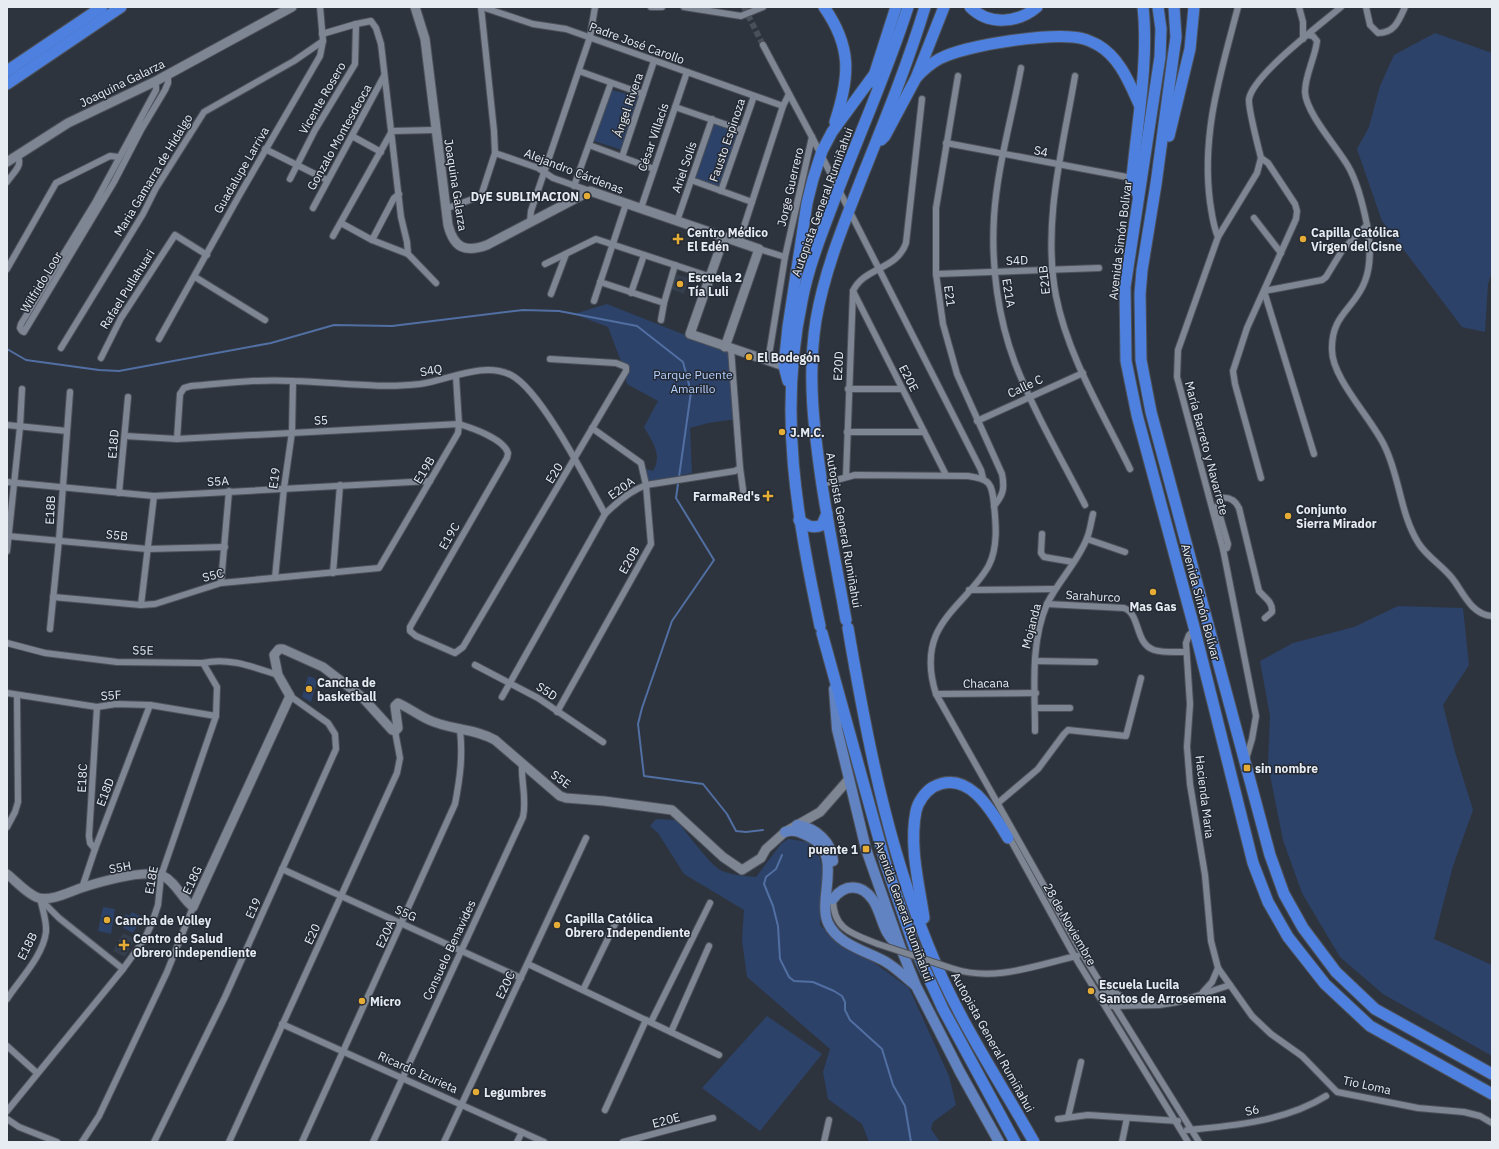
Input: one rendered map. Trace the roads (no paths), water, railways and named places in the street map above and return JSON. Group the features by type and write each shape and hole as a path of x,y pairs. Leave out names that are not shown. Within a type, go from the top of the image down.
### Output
{"highway":[{"path":"7,71 102,7"},
{"path":"7,84 121,7"},
{"path":"824,7 835,23 844,44 847,66 842,102 832,132"},
{"path":"858,137 873,76 896,7"},
{"name":"Autopista General Rumiñahui","path":"908,7 897,41 858,137 823,232 802,300 790,385 792,441 799,520 821,629 886,865 914,946 943,1009 1015,1142"},
{"name":"Autopista General Rumiñahui","path":"925,7 913,46 834,248 823,285 816,322 812,359 811,397 814,434 826,513 847,624 871,743 899,861 928,944 956,1005 1034,1142"},
{"path":"874,146 885,136 916,78 944,7"},
{"path":"970,7 976,12 992,20 1011,20 1028,15 1037,7"},
{"path":"1138,196 1132,178 1145,27 1143,7"},
{"name":"Avenida Simón Bolívar","path":"1158,7 1161,29 1160,57 1125,287 1126,361 1137,415 1195,629 1253,863 1268,902 1288,937 1325,984 1370,1026 1492,1094"},
{"name":"Avenida Simón Bolívar","path":"1174,7 1176,37 1156,184 1142,270 1140,294 1141,360 1151,412 1270,855 1284,894 1303,928 1336,972 1375,1009 1492,1074"},
{"path":"1156,184 1185,71 1194,8"},
{"path":"916,78 926,67 941,58 974,48 1039,38 1071,37 1084,39 1099,46 1111,55 1122,69 1139,104"},
{"path":"790,385 785,376 784,366 807,203 822,151 832,132 873,76"},
{"path":"799,520 807,526 817,527 822,525 826,513"},
{"path":"853,747 871,743"},
{"path":"928,944 914,852 916,812 924,794 938,785 952,783 963,785 974,791 982,800 1008,838"}],"main road":[{"name":"Avenida General Rumiñahui","path":"833,673 837,729 872,868 916,986 960,1072 1000,1142"},
{"path":"797,825 804,826 818,834 830,848 834,872 833,899"},
{"path":"785,832 792,830 811,837 824,850 828,869 826,917 834,932 844,941 886,962 916,986"},
{"path":"833,899 844,888 853,887 865,892 874,901 888,936 893,942 900,946"}],"street":[{"name":"Joaquina Galarza","path":"7,162 18,157 52,132 68,123 168,75 292,7"},
{"name":"Guadalupe Larriva","path":"159,339 195,277 265,149 320,56 323,41 320,7"},
{"name":"Joaquina Galarza","path":"415,7 425,39 435,130 446,209 451,237 457,245 465,248 487,245 590,192"},
{"path":"446,209 481,196 495,153 481,7"},
{"name":"Padre José Carollo","path":"481,7 533,24 566,30 590,37 783,106"},
{"path":"530,222 531,211 590,37 595,7"},
{"path":"652,7 662,7"},
{"path":"684,7 741,16 763,7"},
{"path":"1218,237 1214,228 1207,180 1212,107 1238,7"},
{"path":"1261,478 1233,372 1247,328 1296,219 1297,211 1295,204 1268,163 1261,158 1249,100 1252,88 1259,80 1303,39 1341,7"},
{"path":"1366,7 1370,25 1378,33 1389,31 1396,25 1405,7"},
{"path":"1300,9 1303,22 1303,39"},
{"path":"322,34 371,21 374,24 381,44 401,217 407,242 408,254"},
{"name":"Vicente Rosero","path":"290,179 315,130 355,64 356,24"},
{"path":"1308,35 1313,36 1317,41 1316,53 1305,92 1308,105 1348,166 1360,196 1367,225 1370,248 1366,280 1334,328 1333,358 1342,378 1385,447 1405,514 1419,544 1428,556 1452,578 1479,612 1492,616"},
{"name":"Maria Gamarra de Hidalgo","path":"61,348 143,214 156,188 204,112 294,61 323,41"},
{"path":"763,46 813,137 857,228 981,470 983,478 987,481 993,492 995,536 991,559 983,574 941,626 933,643 931,665 936,694 1083,955 1190,1130 1199,1142"},
{"name":"Ángel Rivera","path":"622,157 654,61"},
{"name":"E21A","path":"1021,68 1004,155 994,218 995,271 1005,330 1015,362 1030,396 1085,505"},
{"path":"579,71 643,94"},
{"name":"César Villacís","path":"641,208 687,72"},
{"name":"Wilfrido Loor","path":"156,81 156,90 96,201 21,324 20,328 22,331 24,332 49,286 114,182 141,130 166,90 168,75"},
{"name":"Gonzalo Montesdeoca","path":"313,208 384,76"},
{"name":"E21","path":"958,76 936,208 936,274 943,324 957,374 1002,474 1004,486 1002,496 994,506"},
{"name":"E21B","path":"1075,76 1060,165 1053,219 1053,269 1056,296 1067,334 1083,373 1130,469"},
{"path":"574,186 611,83"},
{"path":"739,242 783,106 789,94"},
{"name":"Fausto Espinoza","path":"721,192 754,96"},
{"path":"852,291 860,281 895,261 903,254 906,243 922,99"},
{"path":"675,107 742,130"},
{"name":"Ariel Solís","path":"676,221 712,119"},
{"path":"392,131 435,130"},
{"path":"333,236 392,131"},
{"path":"352,136 381,152"},
{"name":"Jorge Guerrero","path":"768,361 784,257 813,137"},
{"name":"S4","path":"946,144 1132,178"},
{"path":"589,145 654,169"},
{"path":"265,149 327,180"},
{"name":"Alejandro Cárdenas","path":"495,153 538,168 544,173 590,192 784,257"},
{"path":"7,269 56,183 110,156 119,156"},
{"path":"7,182 19,165 18,157"},
{"name":"María Barreto y Navarrete","path":"1245,761 1252,739 1256,716 1223,549 1177,377 1178,350 1218,237 1257,173 1261,158"},
{"path":"691,180 752,202"},
{"path":"372,240 394,198 399,194"},
{"path":"594,301 626,204"},
{"path":"1254,218 1281,253"},
{"path":"341,224 372,240 408,254 436,283"},
{"path":"1264,291 1326,277 1343,249 1367,225"},
{"name":"Rafael Pullahuari","path":"101,358 121,318 175,235 207,255"},
{"path":"724,237 690,334 784,366"},
{"path":"545,264 596,239 711,277"},
{"path":"744,498 728,348 759,249"},
{"path":"551,294 566,254"},
{"path":"632,293 644,255"},
{"path":"661,320 664,303 675,265"},
{"name":"S4D","path":"936,274 1099,268"},
{"path":"195,277 265,320"},
{"path":"600,282 664,303"},
{"name":"E20D","path":"846,477 852,291"},
{"name":"E20E","path":"852,291 946,475"},
{"path":"1264,291 1314,454"},
{"name":"E20","path":"455,653 463,647 575,459 623,376 626,367 616,363 550,359"},
{"name":"S4Q","path":"177,439 180,394 184,388 254,381 293,381 365,386 420,384 456,377 479,370 496,370 511,375 532,392 575,459 605,514"},
{"name":"Calle C","path":"977,421 1083,373"},
{"name":"E19B","path":"379,568 454,443 459,424 456,377"},
{"name":"E19","path":"275,578 284,488 292,432 293,381"},
{"path":"7,551 20,427 22,389"},
{"path":"848,389 902,389"},
{"name":"E18B","path":"50,628 59,540 70,392"},
{"name":"E18D","path":"119,494 128,397"},
{"name":"S5","path":"125,436 177,439 459,424 476,428 503,445 508,453"},
{"path":"7,425 67,431"},
{"name":"E20B","path":"557,712 651,544 647,484 641,463 592,428"},
{"path":"847,432 924,432"},
{"name":"E19C","path":"455,653 416,636 410,631 411,623 508,453"},
{"name":"E20A","path":"502,697 605,514 619,501 637,488 647,484 683,480 735,471 740,468"},
{"path":"822,484 846,477 946,475 983,478"},
{"name":"S5A","path":"7,482 119,494 154,496 340,485 430,482"},
{"path":"333,573 340,485"},
{"path":"221,583 229,491"},
{"path":"141,605 154,496"},
{"path":"1223,549 1227,548 1228,544 1217,506 1221,498 1226,498 1236,502 1239,508 1259,591 1268,599 1272,607 1272,612 1265,618"},
{"name":"Mojanda","path":"1035,731 1035,661 1040,629 1047,604 1054,590 1087,539 1093,514"},
{"path":"1042,534 1041,553 1044,557 1073,562"},
{"name":"S5B","path":"8,536 147,549 225,547"},
{"path":"1087,539 1125,552"},
{"name":"S5C","path":"53,597 141,605 154,604 221,583 379,568"},
{"path":"969,590 1054,590"},
{"name":"Sarahurco","path":"1047,604 1124,608 1130,610 1140,638 1146,646 1161,651 1186,652"},
{"name":"Hacienda Maria","path":"1195,629 1188,639 1186,652 1190,704 1187,747 1190,784 1205,875 1211,941 1218,968 1230,985"},
{"name":"S5E","path":"7,643 45,653 117,662 203,663 230,661 278,675"},
{"path":"290,696 278,675 274,655 279,649 283,649 323,667 362,698 389,728 395,731"},
{"path":"1035,661 1095,662"},
{"name":"E18E","path":"7,1111 123,969 144,940 152,923 158,905 161,876 216,716 218,687 203,663"},
{"name":"S5D","path":"475,664 538,698 603,742"},
{"path":"998,804 1038,768 1068,730 1126,736 1140,678"},
{"name":"S5F","path":"7,693 97,707 116,704 150,705 216,716"},
{"name":"Chacana","path":"936,694 1036,693"},
{"path":"7,827 15,812 18,802 17,695"},
{"name":"E19","path":"154,1142 225,997 336,749 335,734 328,723 290,696"},
{"name":"E18G","path":"82,1142 99,1116 157,994 193,907 290,696"},
{"name":"S5E","path":"395,731 398,726 395,706 398,703 429,720 460,730 483,733 495,740 560,796 566,798 604,801 672,810 723,857 742,870 761,858 766,849 785,832 820,812 849,779"},
{"name":"E18D","path":"82,888 95,849 150,705"},
{"name":"E18C","path":"95,849 90,843 89,836 97,707"},
{"path":"1035,708 1070,708"},
{"name":"E20A","path":"302,1142 455,804 462,772 460,730"},
{"name":"E20","path":"229,1142 282,1024 342,897 397,773 400,758 395,731"},
{"name":"Consuelo Benavides","path":"373,1142 523,817 526,804 522,780 522,764"},
{"name":"28 de Noviembre","path":"1004,816 1008,838 1075,957 1188,1142"},
{"name":"E20C","path":"444,1142 586,838"},
{"name":"S5G","path":"282,869 521,978"},
{"path":"7,874 27,891 40,898 59,918 123,969"},
{"name":"S5H","path":"40,898 61,895 121,878 143,875 161,876"},
{"path":"161,876 168,880 183,898 193,907"},
{"name":"E18B","path":"7,999 38,953 44,941 46,930 40,898"},
{"path":"833,899 835,915 844,929 878,944 954,969 982,975 1005,973 1083,955"},
{"path":"605,1110 649,1021 710,904"},
{"path":"583,990 616,922"},
{"path":"671,1032 709,946"},
{"path":"528,964 719,1055"},
{"path":"1202,993 1212,982 1218,968"},
{"path":"1104,1005 1159,1005 1178,1002 1230,985"},
{"name":"Tio Loma","path":"1230,985 1252,1016 1271,1034 1302,1056 1337,1092 1418,1108 1464,1112 1480,1116 1492,1122"},
{"path":"1098,994 1105,991 1114,992 1135,1005"},
{"name":"Ricardo Izurieta","path":"282,1024 461,1103 544,1142"},
{"path":"7,1046 37,1073"},
{"path":"1068,1117 1081,1062"},
{"name":"S6","path":"1180,1130 1244,1124 1291,1112 1326,1096"},
{"path":"1058,1119 1068,1117 1102,1116 1185,1121"},
{"name":"E20E","path":"623,1142 713,1118"},
{"path":"1122,1142 1126,1118"},
{"path":"7,1119 18,1127 57,1142"},
{"path":"824,1142 829,1120"},
{"path":"517,1142 522,1132"}],"waterway":[{"path":"7,349 26,360 99,370 119,371 271,343 334,325 392,326 523,310 559,311 637,326 683,362 691,392 676,498 714,560 672,621 642,708 638,724 644,776 703,784 727,814 736,831 746,832 763,830"},
{"path":"782,855 776,869 766,877 764,884 773,906 778,926 780,959 789,977 794,981 813,982 842,996 845,1002 845,1010 850,1020 882,1049 893,1085 905,1106 911,1142"}],"tunnel":[{"path":"744,7 763,45"}],"place":[{"name":"DyE SUBLIMACION","path":"587,196"},
{"name":"Centro Médico El Edén","path":"678,239"},
{"name":"Capilla Católica Virgen del Cisne","path":"1303,239"},
{"name":"Escuela 2 Tía Luli","path":"680,284"},
{"name":"El Bodegón","path":"749,357"},
{"name":"J.M.C.","path":"782,432"},
{"name":"FarmaRed's","path":"768,496"},
{"name":"Conjunto Sierra Mirador","path":"1288,516"},
{"name":"Mas Gas","path":"1153,592"},
{"name":"Cancha de basketball","path":"309,689"},
{"name":"sin nombre","path":"1247,768"},
{"name":"puente 1","path":"866,849"},
{"name":"Cancha de Volley","path":"107,920"},
{"name":"Capilla Católica Obrero Independiente","path":"557,925"},
{"name":"Centro de Salud Obrero independiente","path":"124,945"},
{"name":"Escuela Lucila Santos de Arrosemena","path":"1091,991"},
{"name":"Micro","path":"362,1001"},
{"name":"Legumbres","path":"476,1092"}],"park label":[{"name":"Parque Puente Amarillo","path":"693,381"}]}
